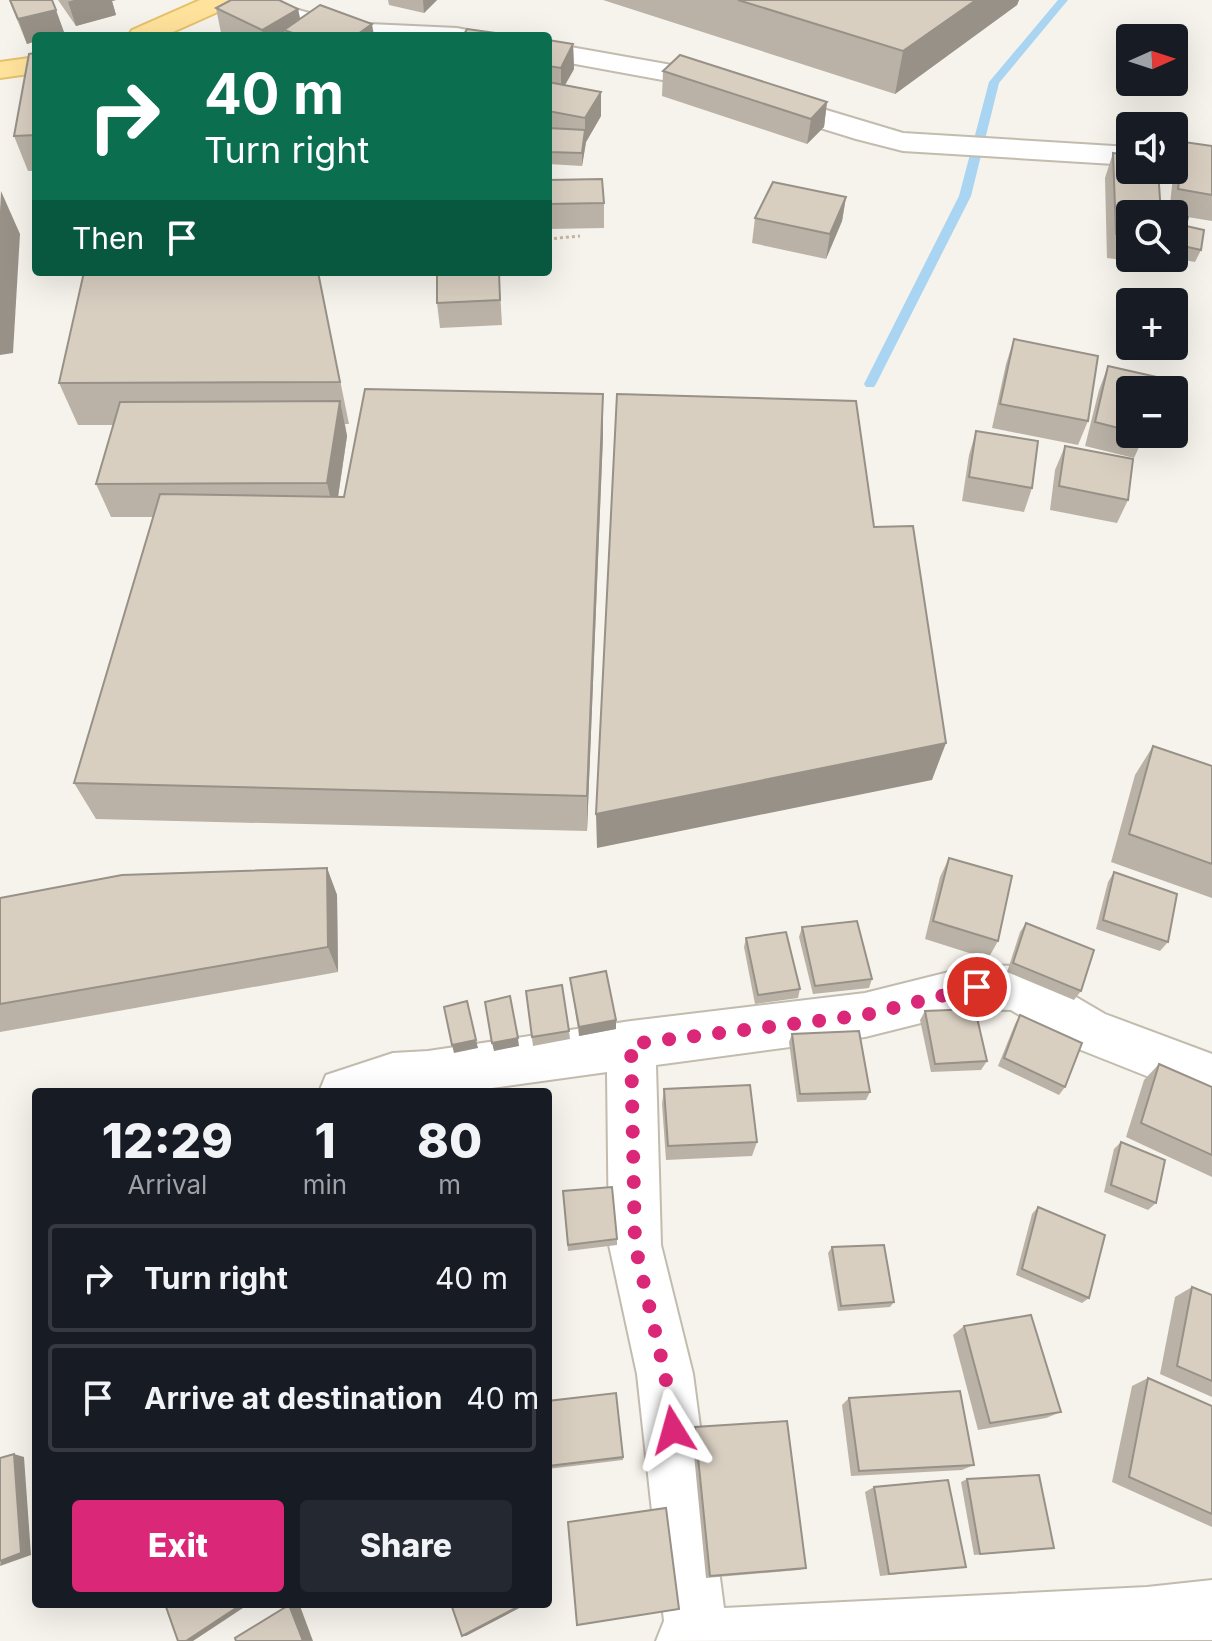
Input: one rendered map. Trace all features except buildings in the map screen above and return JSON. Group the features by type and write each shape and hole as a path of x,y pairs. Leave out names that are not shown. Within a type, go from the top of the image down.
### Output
{"main road":[{"path":"151,32 222,0"},
{"path":"0,70 32,66"}],"street":[{"path":"231,0 346,31 368,32"},
{"path":"552,52 673,73 903,142 1116,155"},
{"path":"357,1088 393,1077 428,1075 631,1044 865,1015 977,987 1018,988 1088,1030 1212,1078"},
{"path":"631,1044 635,1245 665,1374 692,1640 1147,1617 1212,1610"}],"path":[{"path":"552,239 580,236"}],"waterway":[{"path":"870,384 965,196 994,82 1063,0"}],"route":[{"path":"673,1430 665,1374 635,1245 631,1044 865,1015 977,987"}]}
